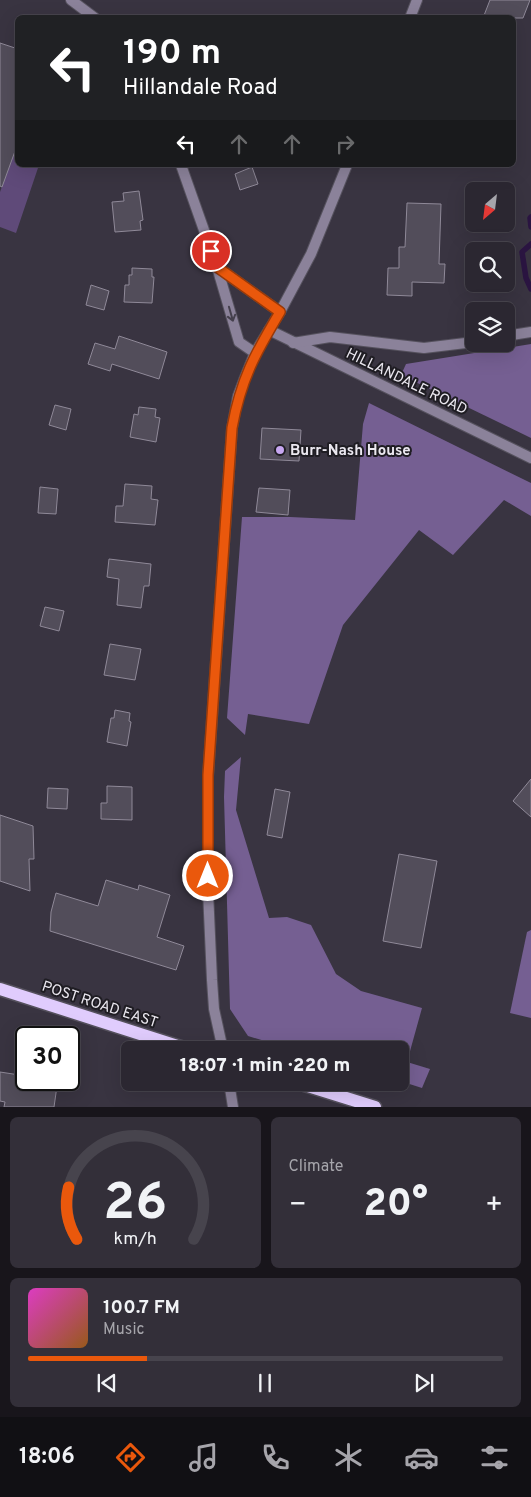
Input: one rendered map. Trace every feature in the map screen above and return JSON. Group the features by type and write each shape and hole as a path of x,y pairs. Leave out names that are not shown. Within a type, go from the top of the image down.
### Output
{"main road":[{"name":"POST ROAD EAST","path":"0,989 162,1041"},
{"path":"324,1091 375,1107"}],"street":[{"path":"71,0 91,15"},
{"path":"411,15 417,0"},
{"path":"182,167 217,267 239,342 256,353"},
{"path":"221,1041 214,1010 212,980 208,891 208,775 232,428 238,396 256,353 311,254 346,167"},
{"path":"217,267 280,312"},
{"name":"HILLANDALE ROAD","path":"269,330 531,458"},
{"path":"515,335 531,332"},
{"path":"294,343 330,337 424,348 465,343"},
{"path":"230,1091 233,1107"}],"shaded area":[{"path":"14,153 15,167 38,167 16,233 0,227 0,192"},
{"path":"531,344 531,438 401,375 406,364 481,352 515,352 515,347"},
{"path":"369,403 531,483 531,516 504,500 453,555 419,530 343,625 309,724 248,714 245,735 227,718 242,517 355,520 363,424"},
{"path":"241,757 236,810 269,918 287,917 311,925 336,974 361,991 422,1008 409,1055 409,1041 265,1041 248,1036 230,1009 224,797 225,771"},
{"path":"531,930 531,1018 510,1013 527,932"},
{"path":"409,1063 430,1069 422,1088 409,1084"}],"building":[{"path":"490,0 530,0 523,18 516,18 516,15 484,15"},
{"path":"0,43 15,48 15,151 2,187 0,186"},
{"path":"252,167 258,184 240,190 235,174"},
{"path":"139,191 143,220 140,221 141,230 115,232 112,202 124,201 123,193"},
{"path":"407,203 441,204 439,264 445,264 444,283 412,282 412,296 387,295 388,268 399,268 399,247 405,247"},
{"path":"132,268 152,269 152,277 154,277 152,303 124,302 125,285 129,285 129,275 132,275"},
{"path":"91,285 109,291 104,310 86,305"},
{"path":"119,336 167,352 159,379 112,364 110,371 88,364 95,343 115,349"},
{"path":"55,405 71,409 66,430 49,425"},
{"path":"139,407 156,409 155,417 160,418 156,442 130,437 134,414 138,415"},
{"name":"Burr-Nash House","path":"262,428 301,430 299,461 260,459"},
{"path":"125,484 152,486 151,499 158,500 155,525 115,522 116,506 123,506"},
{"path":"40,487 58,489 56,514 38,513"},
{"path":"259,488 290,490 288,515 256,512"},
{"path":"109,559 151,564 149,586 144,586 141,608 117,605 119,579 107,577"},
{"path":"45,607 64,611 59,631 40,626"},
{"path":"110,644 141,649 135,680 104,675"},
{"path":"115,710 130,713 129,721 131,722 127,746 107,742 111,718 114,718"},
{"path":"531,779 531,817 513,801"},
{"path":"107,786 132,787 132,820 101,819 101,803 107,803"},
{"path":"48,788 68,789 67,809 47,808"},
{"path":"275,789 290,792 282,838 267,835"},
{"path":"0,815 33,826 34,859 29,859 30,891 0,881"},
{"path":"399,854 437,861 421,948 383,941"},
{"path":"106,880 138,890 139,885 170,895 157,937 184,946 176,970 50,931 51,912 56,893 98,906"},
{"path":"0,1072 15,1074 15,1091 56,1091 54,1107 4,1107 5,1102 0,1101"}],"waterway":[{"path":"531,217 531,227"},
{"path":"531,244 522,252 526,278 531,289"}],"place":[{"name":"Burr-Nash House","path":"280,450"}],"route":[{"path":"208,876 208,775 232,428 238,396 244,380 256,353 280,312 217,267 211,251"}]}
